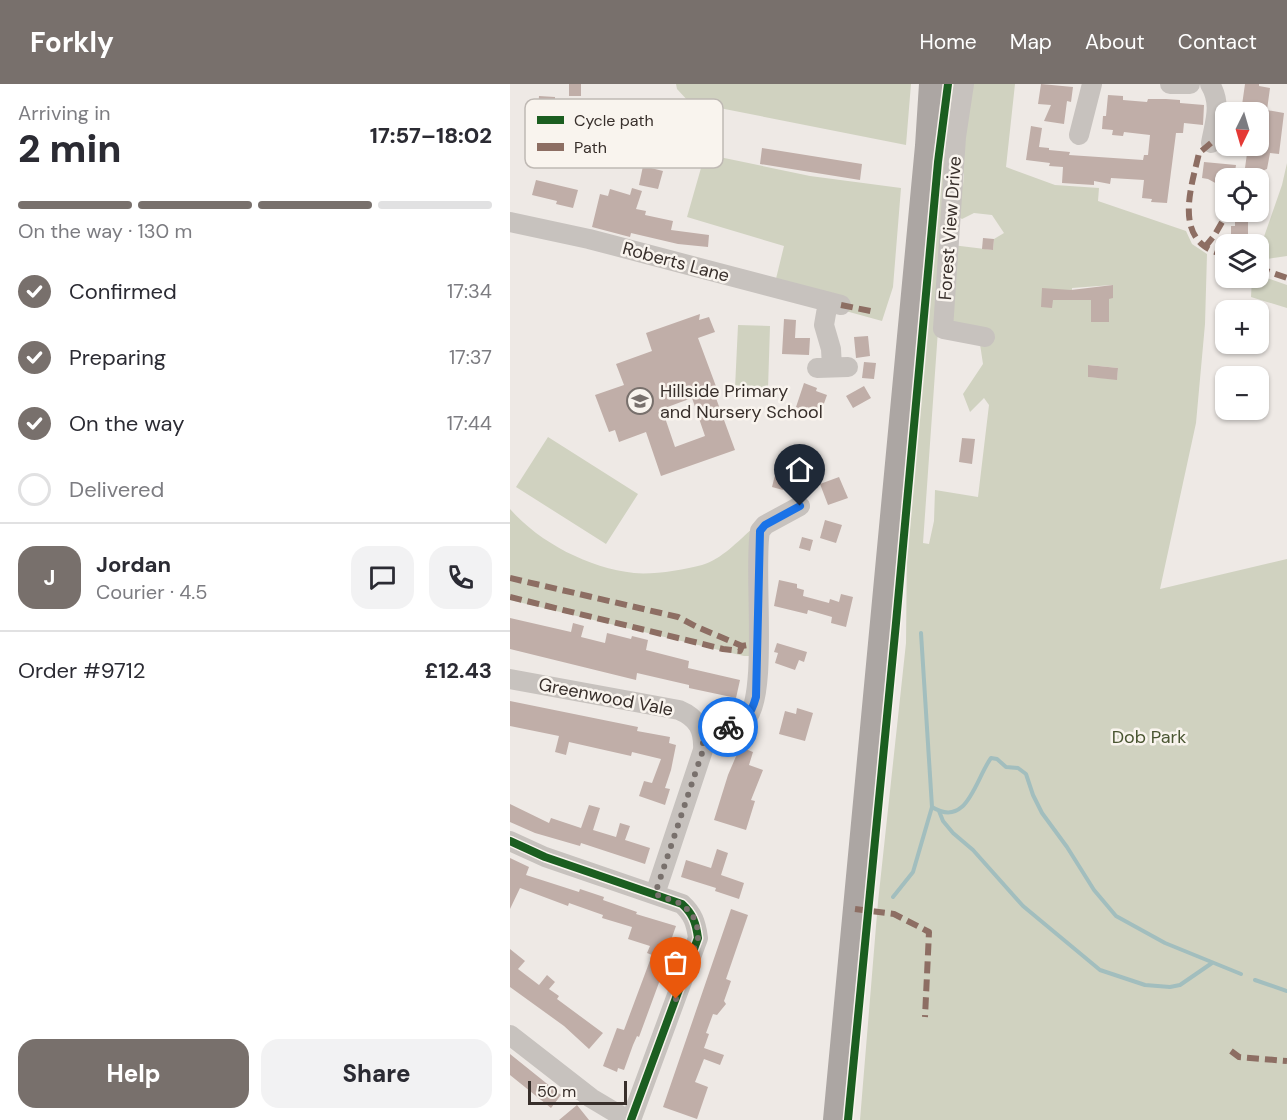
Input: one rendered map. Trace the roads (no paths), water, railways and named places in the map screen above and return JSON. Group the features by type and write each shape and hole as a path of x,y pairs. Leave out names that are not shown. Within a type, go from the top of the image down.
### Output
{"main road":[{"path":"835,1120 931,84"},
{"path":"927,146 940,84"}],"street":[{"name":"Forest View Drive","path":"964,84 956,138 943,329 985,338"},
{"path":"1170,84 1190,84"},
{"path":"1210,84 1217,95 1217,111 1211,143"},
{"path":"1079,135 1091,86"},
{"name":"Roberts Lane","path":"510,222 600,242 834,303 824,325 831,349 832,367"},
{"path":"655,894 710,733 740,723 753,710 756,697 759,537 765,525 800,506"},
{"name":"Greenwood Vale","path":"510,679 679,710 693,718 710,733"},
{"path":"510,841 544,857 682,904 692,914 697,925 698,938 630,1120 591,1098 510,1035"}],"waterway":[{"path":"921,633 932,807"},
{"path":"893,897 913,872 932,807 944,812 954,812 962,807 975,789 991,758 997,759 1006,767 1018,768 1026,774 1042,813 1094,890 1116,916 1165,943 1241,974"},
{"path":"939,811 943,821 953,833 973,850 1023,906 1100,970 1145,985 1170,987 1180,985 1212,963"},
{"path":"1255,980 1287,991"}],"place":[{"name":"Hillside Primary and Nursery School","path":"640,401"}],"park label":[{"name":"Dob Park","path":"1149,737"}]}
